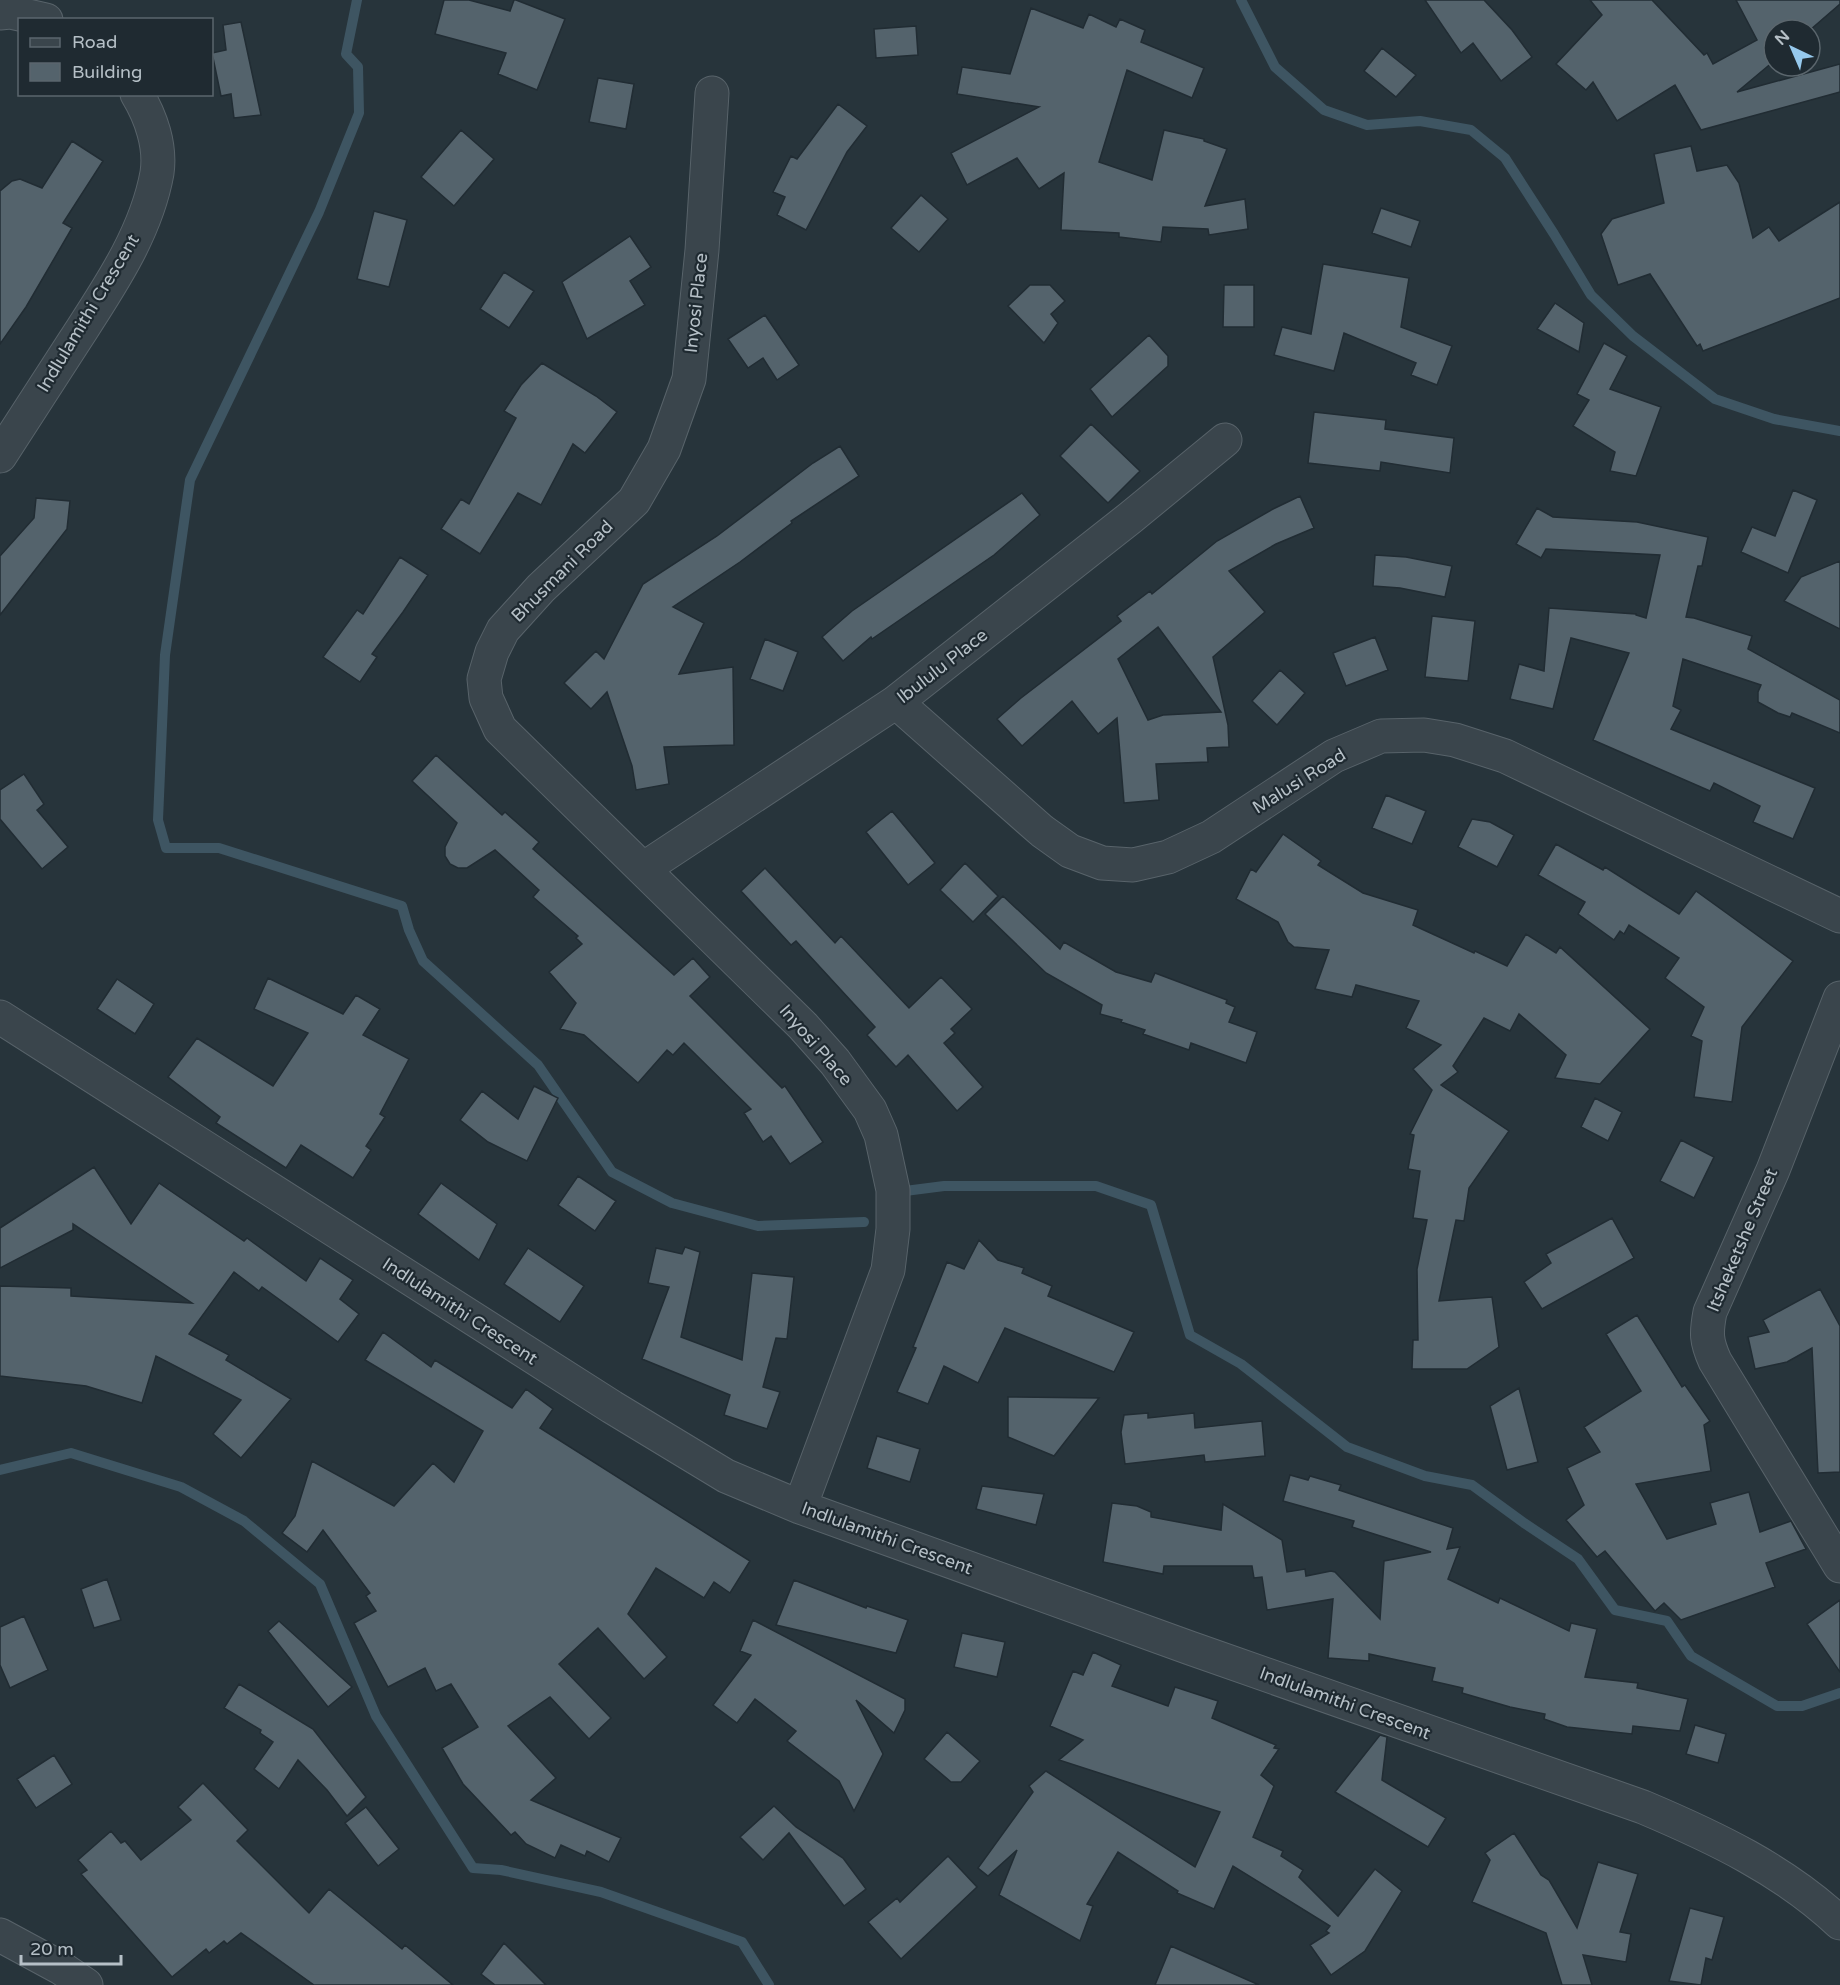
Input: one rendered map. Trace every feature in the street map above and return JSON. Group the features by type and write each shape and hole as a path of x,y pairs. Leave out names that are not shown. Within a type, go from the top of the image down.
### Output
{"street":[{"path":"0,13 38,18"},
{"name":"Inyosi Place","path":"634,501 664,449 689,379 702,249 712,93"},
{"name":"Indlulamithi Crescent","path":"0,456 103,296 145,218 157,170 155,133 138,96"},
{"name":"Ibululu Place","path":"643,869 896,702 1130,518 1225,440"},
{"name":"Bhusmani Road","path":"484,679 492,652 503,630 541,588 634,501"},
{"name":"Inyosi Place","path":"484,679 486,698 500,729 803,1026 835,1062 870,1110 881,1134 893,1190 893,1229 888,1270 800,1507"},
{"name":"Malusi Road","path":"896,702 1042,831 1070,851 1102,863 1133,865 1168,857 1211,837 1334,756 1382,736 1424,735 1455,740 1505,756 1840,916"},
{"name":"Itsheketshe Street","path":"1840,998 1773,1170 1713,1305 1707,1333 1707,1344 1715,1361 1840,1566"},
{"name":"Indlulamithi Crescent","path":"0,1017 612,1407 726,1476 800,1507 1358,1708 1644,1807 1684,1824 1790,1881 1819,1903 1840,1923"},
{"path":"0,1935 61,1968 86,1985"}],"building":[{"path":"444,0 469,0 510,11 516,0 565,19 537,90 498,74 506,53 435,34"},
{"path":"1425,0 1484,0 1512,30 1532,57 1501,81 1473,43 1461,53"},
{"path":"1590,0 1652,0 1704,55 1707,53 1713,64 1757,40 1736,0 1840,0 1840,4 1822,20 1762,18 1762,71 1737,92 1788,78 1822,78 1822,69 1840,64 1840,92 1701,130 1675,85 1617,121 1593,82 1586,90 1556,64 1602,15"},
{"path":"1031,8 1083,28 1089,14 1116,27 1120,19 1145,30 1141,42 1204,68 1192,98 1127,70 1099,162 1152,180 1164,130 1204,139 1204,141 1227,149 1205,206 1245,199 1248,229 1209,235 1208,229 1163,227 1161,242 1119,237 1119,233 1061,230 1064,173 1039,189 1017,158 967,185 951,153 1039,107 957,94 962,67 1010,74"},
{"path":"241,22 261,115 234,118 231,94 221,96 213,53 226,50 223,25"},
{"path":"916,26 918,55 876,58 874,29"},
{"path":"1382,48 1416,75 1396,97 1364,71"},
{"path":"598,78 634,84 626,129 589,122"},
{"path":"838,104 867,126 847,152 806,230 777,215 785,197 773,192 791,156 797,159"},
{"path":"461,130 494,159 454,206 421,177"},
{"path":"72,141 103,161 63,223 72,228 26,307 0,344 0,191 12,181 20,179 42,188"},
{"path":"1691,146 1697,171 1727,165 1739,183 1753,238 1769,227 1779,241 1840,202 1840,298 1703,351 1700,344 1697,346 1650,274 1618,285 1601,234 1612,219 1664,203 1654,154"},
{"path":"921,195 948,219 919,252 891,228"},
{"path":"1381,208 1420,221 1411,247 1372,233"},
{"path":"374,211 407,220 389,287 357,279"},
{"path":"630,236 651,267 630,281 645,305 587,339 562,282"},
{"path":"1323,264 1409,278 1401,327 1452,346 1437,385 1411,375 1416,363 1344,333 1334,371 1274,355 1282,327 1311,334"},
{"path":"504,272 534,291 509,328 480,309"},
{"path":"1030,285 1050,285 1065,301 1051,314 1058,323 1044,343 1008,306"},
{"path":"1224,285 1254,285 1254,327 1223,327"},
{"path":"1555,303 1584,323 1579,352 1537,329"},
{"path":"765,315 799,365 777,380 763,358 748,368 728,339"},
{"path":"1149,335 1168,356 1168,366 1112,417 1090,389"},
{"path":"1604,343 1627,356 1610,389 1661,407 1636,476 1610,471 1615,452 1573,426 1589,400 1577,394"},
{"path":"542,363 596,396 617,412 585,453 573,444 541,505 518,493 480,554 441,529 461,499 469,504 516,418 504,411 521,385"},
{"path":"1314,412 1386,420 1385,429 1454,438 1450,473 1381,462 1380,471 1308,463"},
{"path":"1091,424 1140,471 1108,503 1060,456"},
{"path":"840,446 859,476 791,521 792,523 740,562 673,607 704,623 679,674 733,667 734,745 664,747 669,784 636,790 632,766 607,692 591,709 564,683 596,651 604,659 643,584 717,536 813,463"},
{"path":"1793,490 1817,500 1788,573 1741,552 1752,527 1775,536"},
{"path":"1022,493 1040,515 994,555 872,639 871,637 843,661 822,637 852,611"},
{"path":"1300,496 1314,528 1276,544 1229,571 1265,612 1213,657 1228,725 1229,747 1207,748 1208,762 1156,764 1159,800 1124,803 1117,718 1098,734 1072,701 1022,746 997,719 1121,621 1117,616 1150,591 1152,594 1217,541","holes":["1158,627 1221,712 1163,715 1148,720 1118,659"]},
{"path":"36,498 70,501 67,529 0,615 0,556 34,518"},
{"path":"1537,508 1553,517 1637,522 1708,537 1702,566 1698,566 1686,617 1752,636 1748,649 1840,700 1840,733 1792,713 1790,717 1778,713 1758,702 1761,685 1683,659 1673,706 1681,710 1671,729 1815,788 1793,839 1753,822 1760,806 1714,783 1710,791 1593,740 1629,653 1571,638 1553,709 1510,699 1519,664 1544,671 1549,608 1636,614 1646,618 1660,555 1546,549 1541,558 1516,544"},
{"path":"1375,555 1406,557 1452,566 1445,597 1400,588 1373,586"},
{"path":"400,557 428,575 372,654 377,657 360,682 323,657 357,610 363,614"},
{"path":"1840,561 1840,629 1784,601 1801,577"},
{"path":"1432,616 1475,621 1468,681 1425,677"},
{"path":"1375,637 1388,670 1346,686 1333,653"},
{"path":"765,639 798,652 783,691 750,679"},
{"path":"1280,670 1305,693 1277,725 1252,701"},
{"path":"436,755 502,815 505,812 539,842 533,849 674,975 693,958 710,977 690,996 782,1088 785,1086 823,1142 790,1164 771,1136 763,1142 744,1113 751,1109 684,1043 673,1055 667,1050 638,1083 584,1035 560,1029 576,1003 549,972 582,944 576,938 578,936 533,897 539,890 495,850 467,868 458,868 450,864 445,856 445,847 457,823 412,781"},
{"path":"24,774 44,804 37,810 68,847 42,869 0,819 0,790"},
{"path":"1386,795 1426,811 1412,844 1372,828"},
{"path":"892,811 935,863 908,885 866,832"},
{"path":"1472,819 1490,822 1514,835 1497,867 1458,847"},
{"path":"1283,834 1321,861 1318,865 1363,893 1418,910 1413,925 1474,953 1475,951 1507,966 1526,934 1556,953 1560,947 1650,1029 1600,1084 1555,1078 1566,1055 1519,1014 1510,1031 1484,1018 1453,1066 1458,1072 1441,1085 1509,1131 1469,1188 1464,1221 1456,1220 1439,1301 1492,1297 1499,1347 1467,1369 1412,1369 1413,1340 1418,1340 1417,1269 1427,1220 1413,1218 1420,1171 1408,1169 1414,1135 1410,1134 1432,1090 1413,1069 1441,1045 1406,1028 1419,1001 1356,985 1352,997 1315,989 1329,950 1294,947 1288,942 1278,922 1236,899 1251,869 1256,872"},
{"path":"1556,844 1603,870 1605,867 1679,914 1696,891 1793,961 1742,1027 1732,1102 1694,1097 1702,1041 1691,1036 1704,1007 1665,978 1679,958 1629,925 1624,934 1620,931 1614,940 1578,914 1585,902 1538,875"},
{"path":"965,863 998,896 973,922 940,890"},
{"path":"765,868 835,943 841,936 909,1008 941,977 972,1009 951,1029 955,1033 944,1043 983,1087 957,1111 908,1055 896,1067 867,1035 875,1027 796,941 791,945 741,891"},
{"path":"1003,896 1060,949 1064,942 1116,972 1151,982 1155,973 1227,1000 1226,1003 1235,1007 1229,1022 1257,1032 1246,1063 1191,1043 1189,1050 1143,1034 1145,1030 1121,1022 1122,1020 1100,1014 1102,1005 1046,973 985,914"},
{"path":"268,978 343,1014 356,995 380,1009 363,1035 409,1059 380,1114 385,1117 366,1146 371,1150 353,1178 301,1145 286,1168 216,1123 220,1117 168,1077 197,1038 273,1086 308,1033 254,1009"},
{"path":"117,979 154,1004 135,1034 97,1009"},
{"path":"534,1086 558,1098 527,1161 488,1142 460,1120 482,1091 518,1119"},
{"path":"1595,1098 1622,1112 1608,1141 1581,1127"},
{"path":"1681,1140 1714,1157 1694,1198 1660,1181"},
{"path":"94,1167 131,1224 159,1183 244,1241 247,1238 306,1281 320,1258 353,1280 340,1299 359,1314 338,1342 262,1287 259,1291 234,1272 189,1334 229,1355 226,1360 291,1399 241,1458 213,1434 241,1400 156,1356 142,1403 86,1386 0,1376 0,1286 71,1288 71,1296 192,1303 73,1224 73,1230 0,1268 0,1228"},
{"path":"578,1176 616,1201 595,1231 558,1205"},
{"path":"441,1183 497,1224 479,1260 418,1214"},
{"path":"1612,1218 1634,1258 1542,1309 1524,1282 1551,1263 1546,1254"},
{"path":"979,1240 998,1260 1024,1268 1022,1273 1052,1286 1048,1296 1134,1332 1114,1372 1005,1328 978,1383 944,1366 928,1404 897,1392 916,1348 913,1347 947,1262 964,1269"},
{"path":"685,1247 700,1252 681,1337 742,1360 752,1273 794,1277 787,1339 776,1338 763,1387 780,1392 767,1429 724,1415 730,1395 642,1359 669,1287 648,1283 656,1248 682,1254"},
{"path":"528,1248 584,1286 560,1322 504,1284"},
{"path":"1820,1289 1840,1326 1840,1472 1818,1473 1812,1348 1787,1362 1755,1369 1748,1337 1769,1332 1763,1320"},
{"path":"1637,1315 1682,1387 1685,1385 1710,1421 1704,1425 1711,1471 1636,1484 1667,1539 1716,1524 1710,1503 1749,1492 1760,1532 1791,1521 1806,1549 1766,1563 1775,1587 1681,1620 1664,1603 1655,1611 1605,1551 1597,1557 1566,1520 1584,1505 1567,1468 1600,1452 1584,1427 1641,1391 1606,1334"},
{"path":"383,1332 431,1367 435,1360 512,1408 526,1389 553,1409 540,1428 750,1561 730,1593 714,1582 704,1598 656,1568 628,1614 667,1657 644,1679 598,1628 559,1664 611,1718 589,1739 550,1697 508,1726 556,1778 531,1800 621,1838 609,1862 587,1851 585,1856 561,1845 555,1858 526,1844 515,1832 511,1835 463,1784 442,1748 478,1727 451,1684 436,1691 425,1668 388,1687 354,1623 376,1611 366,1596 370,1593 323,1530 307,1552 282,1533 295,1516 312,1461 394,1506 433,1463 454,1482 483,1431 365,1360"},
{"path":"1519,1388 1538,1462 1507,1470 1490,1406"},
{"path":"1008,1397 1099,1398 1054,1456 1008,1437"},
{"path":"1148,1413 1148,1418 1194,1413 1195,1428 1262,1421 1265,1456 1205,1462 1204,1455 1125,1464 1121,1432 1124,1415"},
{"path":"877,1436 920,1449 910,1482 867,1468"},
{"path":"1290,1475 1308,1480 1310,1476 1341,1485 1339,1490 1453,1528 1447,1549 1460,1547 1448,1579 1498,1603 1500,1598 1569,1631 1571,1623 1597,1629 1585,1677 1638,1683 1637,1688 1688,1699 1680,1731 1633,1726 1632,1734 1567,1727 1544,1719 1545,1714 1462,1693 1463,1688 1432,1681 1435,1668 1369,1654 1369,1661 1328,1658 1333,1599 1267,1610 1262,1577 1254,1578 1252,1566 1164,1566 1163,1574 1103,1562 1112,1503 1137,1506 1151,1512 1151,1517 1221,1530 1223,1504 1282,1540 1287,1572 1305,1569 1306,1576 1335,1572 1380,1619 1384,1561 1431,1552 1352,1527 1354,1521 1283,1501"},
{"path":"982,1486 1044,1494 1036,1525 976,1509"},
{"path":"107,1579 121,1620 94,1628 81,1589"},
{"path":"794,1580 866,1608 867,1606 908,1620 896,1653 776,1625"},
{"path":"1840,1600 1840,1672 1807,1624"},
{"path":"24,1616 48,1670 10,1688 0,1665 0,1627"},
{"path":"753,1620 905,1699 905,1710 894,1733 856,1700 883,1754 854,1811 839,1781 787,1741 796,1731 755,1699 737,1723 713,1705 751,1655 740,1651"},
{"path":"279,1621 352,1687 328,1707 268,1631"},
{"path":"962,1633 1005,1642 997,1677 954,1667"},
{"path":"1093,1652 1121,1665 1112,1686 1168,1706 1175,1687 1218,1701 1212,1718 1276,1745 1274,1748 1279,1749 1261,1775 1274,1786 1253,1837 1283,1851 1281,1856 1303,1870 1299,1877 1338,1916 1375,1869 1402,1891 1365,1951 1331,1975 1310,1945 1329,1933 1326,1931 1330,1926 1233,1866 1214,1909 1177,1893 1178,1891 1118,1852 1087,1904 1093,1906 1080,1941 999,1895 1017,1850 988,1876 978,1868 1033,1792 1029,1786 1046,1771 1195,1867 1220,1812 1059,1760 1083,1740 1050,1726 1073,1671 1083,1675"},
{"path":"239,1684 313,1729 366,1797 347,1816 327,1790 298,1760 279,1789 254,1769 273,1742 260,1733 261,1730 224,1708"},
{"path":"1695,1725 1726,1734 1718,1763 1686,1754"},
{"path":"947,1732 980,1761 961,1782 951,1782 924,1759"},
{"path":"1380,1735 1387,1737 1382,1780 1446,1818 1428,1847 1335,1792"},
{"path":"54,1755 72,1784 36,1808 17,1779"},
{"path":"203,1783 248,1830 237,1841 309,1913 329,1889 402,1949 405,1945 453,1985 314,1985 241,1933 227,1944 224,1941 209,1953 206,1949 172,1977 81,1874 87,1870 78,1860 111,1831 121,1843 125,1841 141,1860 191,1820 178,1807"},
{"path":"774,1806 796,1827 843,1858 866,1889 844,1906 789,1833 763,1860 740,1837"},
{"path":"366,1807 399,1849 378,1866 345,1823"},
{"path":"1514,1833 1541,1875 1549,1880 1577,1928 1598,1862 1638,1874 1620,1932 1631,1934 1626,1962 1583,1955 1592,1985 1562,1985 1546,1933 1472,1902 1490,1860 1485,1853"},
{"path":"948,1856 977,1887 901,1959 868,1922 897,1898 900,1902"},
{"path":"1690,1908 1724,1917 1712,1960 1706,1958 1701,1985 1669,1981"},
{"path":"504,1943 546,1985 495,1985 481,1974"},
{"path":"1171,1946 1259,1985 1155,1985"}],"waterway":[{"path":"357,0 346,54 358,67 359,113 319,212 190,480 165,655 158,820 166,848 219,848 402,906 409,930 423,961 538,1065 612,1172 672,1203 758,1226 864,1222"},
{"path":"1241,0 1275,67 1324,110 1367,125 1420,121 1471,130 1505,158 1591,295 1633,336 1715,399 1774,419 1840,431"},
{"path":"905,1191 944,1186 1096,1186 1151,1205 1190,1335 1241,1364 1347,1447 1425,1476 1472,1485 1578,1559 1615,1610 1667,1621 1691,1656 1777,1706 1802,1706 1840,1693"},
{"path":"0,1470 71,1453 181,1487 244,1521 320,1584 376,1716 473,1868 501,1870 601,1892 742,1942 769,1985"}]}
